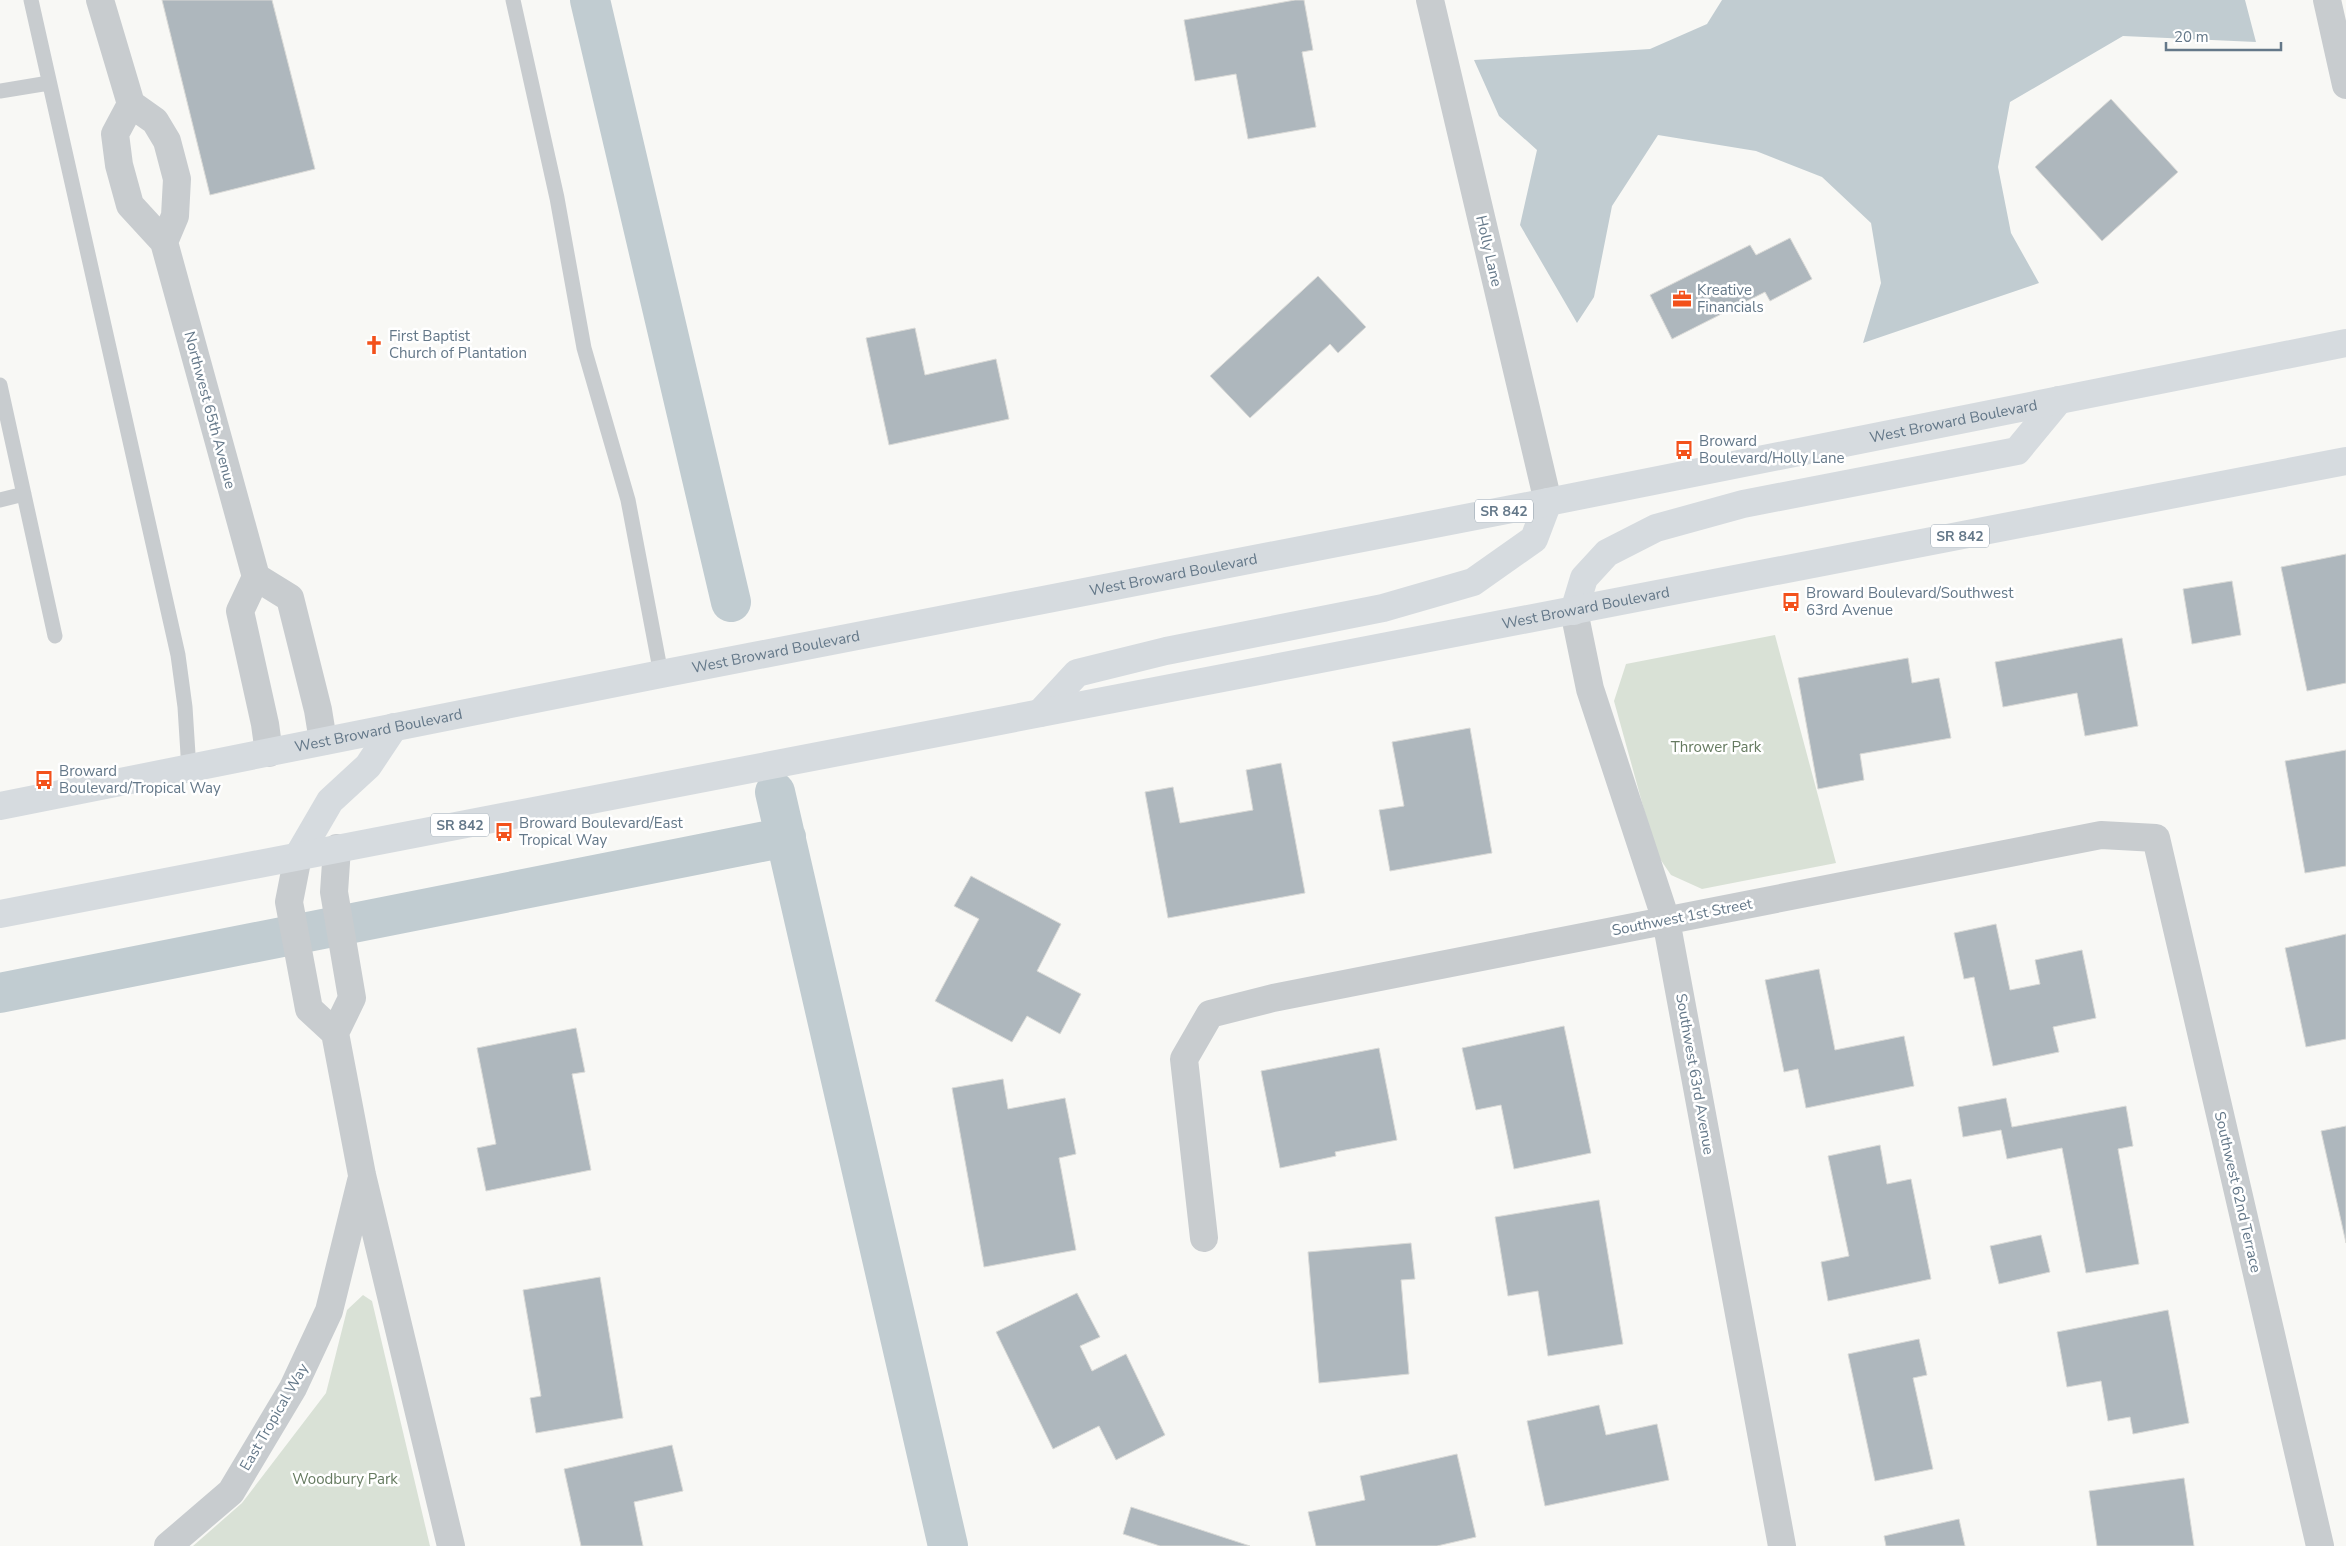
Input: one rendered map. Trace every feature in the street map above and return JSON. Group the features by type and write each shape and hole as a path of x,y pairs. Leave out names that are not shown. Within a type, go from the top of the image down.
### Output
{"main road":[{"name":"West Broward Boulevard","path":"0,806 189,770 323,741 661,674 1548,502 2346,343"},
{"path":"1574,611 1584,578 1607,553 1656,528 1743,504 2018,451 2059,400"},
{"name":"West Broward Boulevard","path":"0,914 2346,461"},
{"path":"1040,714 1078,673 1166,651 1383,608 1473,582 1534,539 1548,502"},
{"path":"298,856 330,801 368,766 394,727"}],"street":[{"path":"100,0 131,104 154,121 167,141 177,178 175,216 164,242"},
{"name":"Holly Lane","path":"1430,0 1548,502"},
{"path":"2327,0 2346,85"},
{"name":"Northwest 65th Avenue","path":"131,104 115,134 119,164 130,205 164,242 256,577"},
{"path":"269,753 265,724 240,611 256,577 290,598 318,710 323,741"},
{"name":"Southwest 63rd Avenue","path":"1574,611 1590,689 1666,920 1782,1546"},
{"name":"Southwest 1st Street","path":"1204,1238 1184,1059 1210,1014 1273,998 2101,835 2156,838"},
{"name":"Southwest 62nd Terrace","path":"2156,838 2320,1546"},
{"path":"298,856 289,902 309,1009 335,1033 352,998 334,892 337,848"},
{"name":"East Tropical Way","path":"335,1033 362,1175 451,1546"},
{"name":"East Tropical Way","path":"168,1546 231,1492 293,1388 329,1311 362,1175"}],"lane":[{"path":"30,0 178,655 186,707 189,770"},
{"path":"513,0 557,198 584,348 628,500 661,674"},
{"path":"0,91 49,83"},
{"path":"0,385 55,636"},
{"path":"0,500 24,494"}],"green space":[{"name":"Thrower Park","path":"1775,635 1836,863 1702,889 1671,875 1656,853 1614,701 1626,664"},
{"name":"Woodbury Park","path":"363,1295 372,1301 430,1546 193,1546 242,1503 326,1393 347,1310"}],"shaded area":[{"path":"1722,0 2245,0 2256,42 2123,36 2010,102 1998,167 2011,233 2039,283 1863,343 1881,283 1871,223 1822,177 1756,151 1658,135 1612,206 1594,297 1577,323 1520,225 1537,150 1499,116 1474,60 1650,49 1707,24"}],"building":[{"path":"162,0 272,0 315,169 210,195"},
{"path":"1304,0 1313,50 1302,52 1316,127 1248,139 1236,74 1195,81 1184,20"},
{"path":"2111,99 2178,172 2102,241 2035,167"},
{"path":"1790,238 1812,279 1770,301 1765,292 1672,339 1650,295 1750,245 1756,255"},
{"path":"1318,276 1366,327 1338,353 1330,344 1250,418 1210,376"},
{"path":"915,328 925,375 996,359 1009,419 889,445 866,338"},
{"path":"2346,554 2346,683 2307,691 2281,567"},
{"path":"2232,581 2241,635 2192,644 2183,589"},
{"path":"2122,638 2138,726 2085,736 2077,693 2003,707 1995,662"},
{"path":"1908,658 1912,683 1939,678 1951,738 1860,754 1864,780 1818,789 1798,678"},
{"path":"1470,728 1492,853 1390,871 1379,810 1404,806 1392,742"},
{"path":"2346,750 2346,866 2305,873 2285,761"},
{"path":"1281,763 1305,893 1168,918 1145,792 1173,787 1180,823 1253,810 1246,770"},
{"path":"971,876 1061,924 1037,971 1081,994 1060,1034 1027,1016 1012,1042 935,1001 979,919 954,906"},
{"path":"1996,924 2010,990 2040,984 2035,960 2082,950 2096,1018 2053,1027 2059,1052 1993,1066 1974,977 1964,979 1954,933"},
{"path":"2346,934 2346,1039 2306,1047 2285,948"},
{"path":"1819,969 1835,1050 1904,1036 1914,1086 1806,1108 1798,1069 1784,1072 1765,980"},
{"path":"1564,1026 1591,1153 1514,1169 1501,1105 1476,1110 1462,1048"},
{"path":"576,1028 585,1072 572,1074 591,1170 486,1191 477,1148 496,1144 477,1048"},
{"path":"1379,1048 1397,1140 1335,1152 1336,1156 1280,1168 1261,1071"},
{"path":"1003,1079 1008,1109 1065,1098 1076,1154 1059,1158 1076,1250 984,1267 952,1088"},
{"path":"2006,1098 2012,1127 2126,1106 2133,1146 2118,1149 2139,1264 2086,1273 2062,1148 2007,1159 2001,1130 1963,1137 1958,1107"},
{"path":"2346,1126 2346,1243 2321,1131"},
{"path":"1880,1145 1887,1184 1911,1179 1931,1279 1828,1301 1821,1262 1849,1256 1828,1156"},
{"path":"1599,1200 1623,1344 1548,1356 1538,1291 1508,1296 1495,1217"},
{"path":"2041,1235 2050,1272 1999,1284 1990,1246"},
{"path":"1411,1243 1415,1279 1401,1280 1409,1374 1319,1383 1308,1252"},
{"path":"600,1277 623,1418 536,1433 530,1398 541,1396 523,1290"},
{"path":"1077,1293 1100,1337 1080,1346 1092,1371 1126,1354 1165,1435 1116,1460 1099,1426 1053,1449 996,1332"},
{"path":"2168,1310 2189,1423 2133,1434 2130,1417 2108,1421 2101,1381 2067,1387 2057,1332"},
{"path":"1919,1339 1927,1375 1913,1378 1933,1469 1875,1481 1848,1354"},
{"path":"1599,1405 1606,1435 1657,1424 1669,1480 1545,1506 1527,1421"},
{"path":"672,1445 683,1491 634,1502 643,1546 581,1546 564,1469"},
{"path":"1457,1454 1476,1537 1437,1546 1316,1546 1308,1512 1365,1500 1360,1476"},
{"path":"2184,1478 2194,1546 2097,1546 2089,1491"},
{"path":"1131,1507 1250,1546 1160,1546 1123,1534"},
{"path":"1959,1519 1965,1546 1886,1546 1884,1536"}],"waterway":[{"path":"590,0 731,602"},
{"path":"775,792 948,1546"},
{"path":"0,993 786,837"}],"place":[{"name":"Kreative Financials","path":"1682,299"},
{"name":"First Baptist Church of Plantation","path":"374,345"},
{"name":"Broward Boulevard/Holly Lane","path":"1684,450"},
{"name":"Broward Boulevard/Southwest 63rd Avenue","path":"1791,602"},
{"name":"Broward Boulevard/Tropical Way","path":"44,780"},
{"name":"Broward Boulevard/East Tropical Way","path":"504,832"}]}
